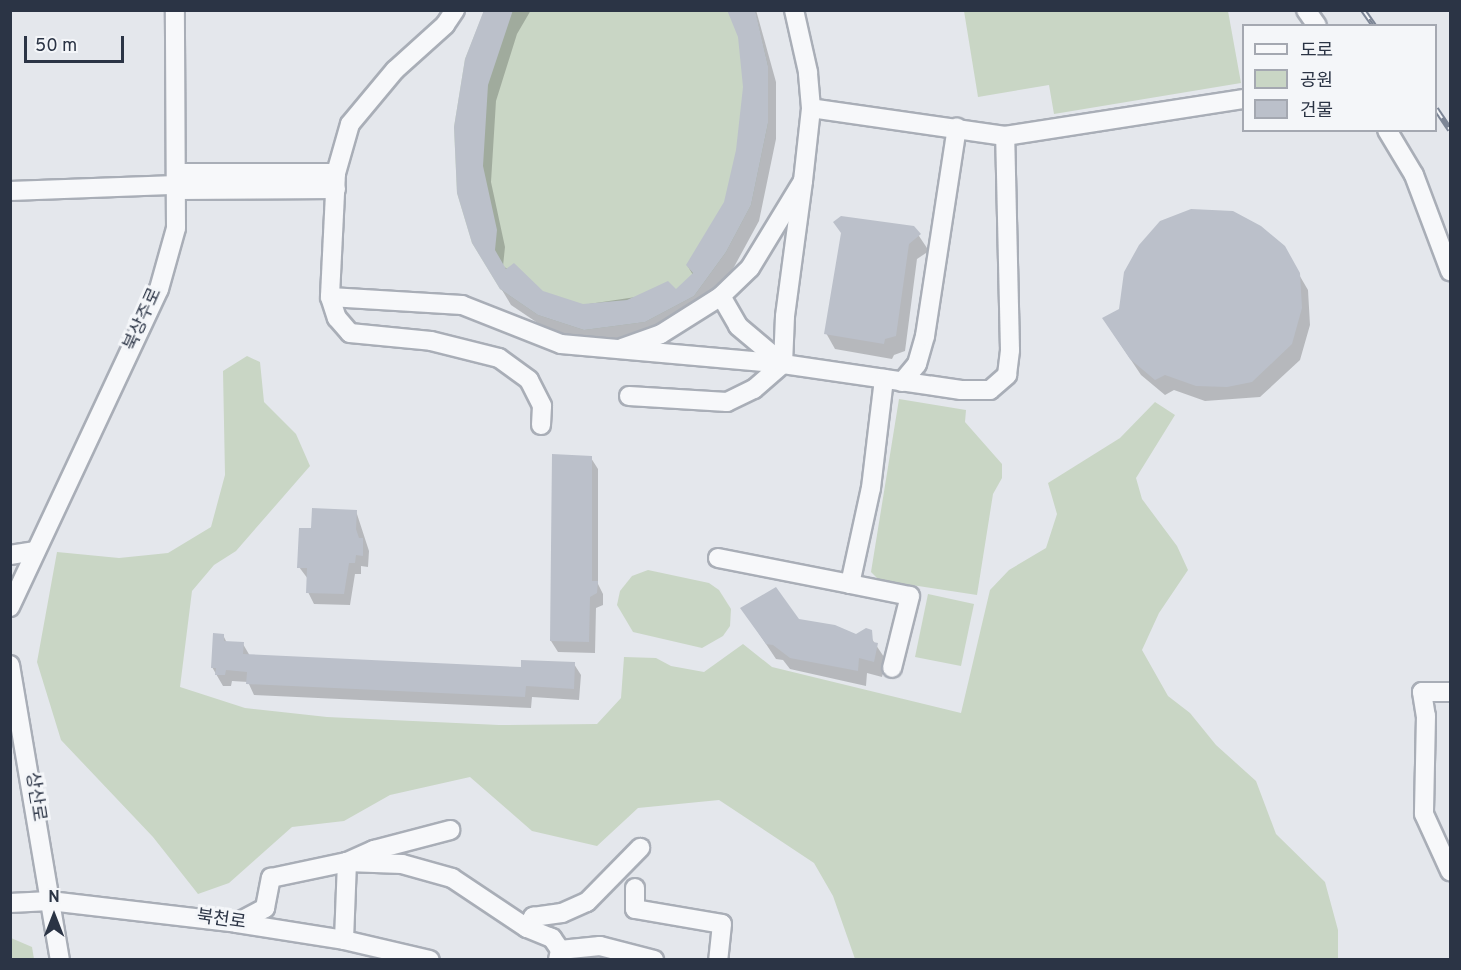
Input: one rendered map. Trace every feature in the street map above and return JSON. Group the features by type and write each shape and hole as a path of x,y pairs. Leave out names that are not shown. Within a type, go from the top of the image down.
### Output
{"street":[{"name":"북상주로","path":"10,606 159,289 176,228 175,10"},
{"path":"455,10 445,26 395,70 350,124 336,181 330,297 337,318 350,333 431,342 499,358 529,380 542,406 541,425"},
{"path":"629,396 727,402 754,389 783,364 784,316 811,108 808,72 794,10"},
{"path":"1306,10 1316,24"},
{"path":"811,108 957,127 1005,136 1242,99"},
{"path":"850,584 893,381 917,364 925,336 957,127"},
{"path":"1388,132 1414,175 1450,271"},
{"path":"330,297 462,305 561,344 614,351 783,364 893,381 990,390 1007,375 1005,136"},
{"path":"10,191 177,183 336,181"},
{"path":"614,351 661,334 721,297 750,268 803,181"},
{"path":"721,297 738,326 783,364"},
{"path":"10,555 36,551"},
{"path":"718,558 910,596 892,668"},
{"name":"상산로","path":"10,665 60,960"},
{"path":"1450,692 1422,692 1426,716 1424,814 1450,871"},
{"path":"237,923 265,908 271,878 347,862 374,850 450,830"},
{"path":"527,928 533,917 562,913 587,902 640,848"},
{"path":"347,862 402,864 452,878 527,928 552,938 559,955 600,946 654,960"},
{"path":"344,940 347,862"},
{"path":"635,888 635,909 722,924 718,960"},
{"name":"북천로","path":"10,903 50,901 237,923 344,940 430,960"}],"green space":[{"path":"484,11 755,11 768,66 768,123 751,205 726,252 694,296 645,322 584,330 538,315 500,289 472,243 457,193 454,127 465,59"},
{"path":"964,11 1228,11 1241,83 1054,114 1049,85 978,97"},
{"path":"247,356 260,362 264,402 296,434 310,466 236,551 214,565 192,591 180,687 245,708 327,717 499,725 597,724 621,698 624,657 656,658 671,666 704,672 743,644 772,667 961,713 990,590 1009,570 1046,548 1057,514 1048,483 1120,438 1155,402 1175,415 1136,478 1142,499 1177,546 1188,570 1159,613 1142,650 1168,696 1190,713 1216,745 1256,781 1276,834 1325,882 1338,930 1338,959 855,959 833,896 814,863 719,800 638,808 597,846 532,831 470,777 390,795 344,821 292,827 229,883 198,894 153,837 61,740 37,662 57,552 119,558 168,553 211,527 225,475 223,371"},
{"path":"899,399 966,410 965,422 1002,464 1002,478 993,494 977,595 879,580 871,572"},
{"path":"648,570 709,583 719,590 731,609 730,626 723,636 702,648 633,632 617,605 620,591 632,576"},
{"path":"928,594 974,604 961,666 915,657"},
{"path":"11,938 32,947 34,959 11,959"}],"building":[{"path":"484,10 513,10 488,85 483,166 497,230 495,250 506,269 514,263 543,291 583,304 627,300 668,281 676,289 693,273 686,265 724,202 736,150 743,87 738,37 727,10 755,10 768,66 768,123 751,205 726,252 694,296 645,322 584,330 538,315 500,289 472,243 457,193 454,127 465,59"},
{"path":"1191,209 1233,211 1261,226 1285,246 1300,273 1302,308 1292,344 1252,382 1227,387 1196,386 1165,375 1155,380 1130,359 1102,318 1119,309 1124,272 1139,245 1160,221"},
{"path":"841,216 914,226 921,234 909,244 896,336 885,339 884,344 824,334 841,233 833,222"},
{"path":"552,454 592,456 592,581 598,581 597,593 590,597 589,642 550,641"},
{"path":"312,508 357,510 356,529 359,538 363,538 363,556 356,555 355,563 349,563 344,594 306,593 307,568 297,568 299,528 311,528"},
{"path":"776,587 799,619 835,625 856,634 866,628 872,630 873,642 878,643 874,662 859,658 858,671 790,658 773,645 766,644 740,608"},
{"path":"213,633 224,634 224,641 244,642 243,654 521,667 521,660 575,662 574,689 526,686 525,697 246,684 247,672 226,670 225,675 215,675 216,668 211,668"}],"railway":[{"path":"1363,10 1373,24"},
{"path":"1437,110 1450,130"}]}
